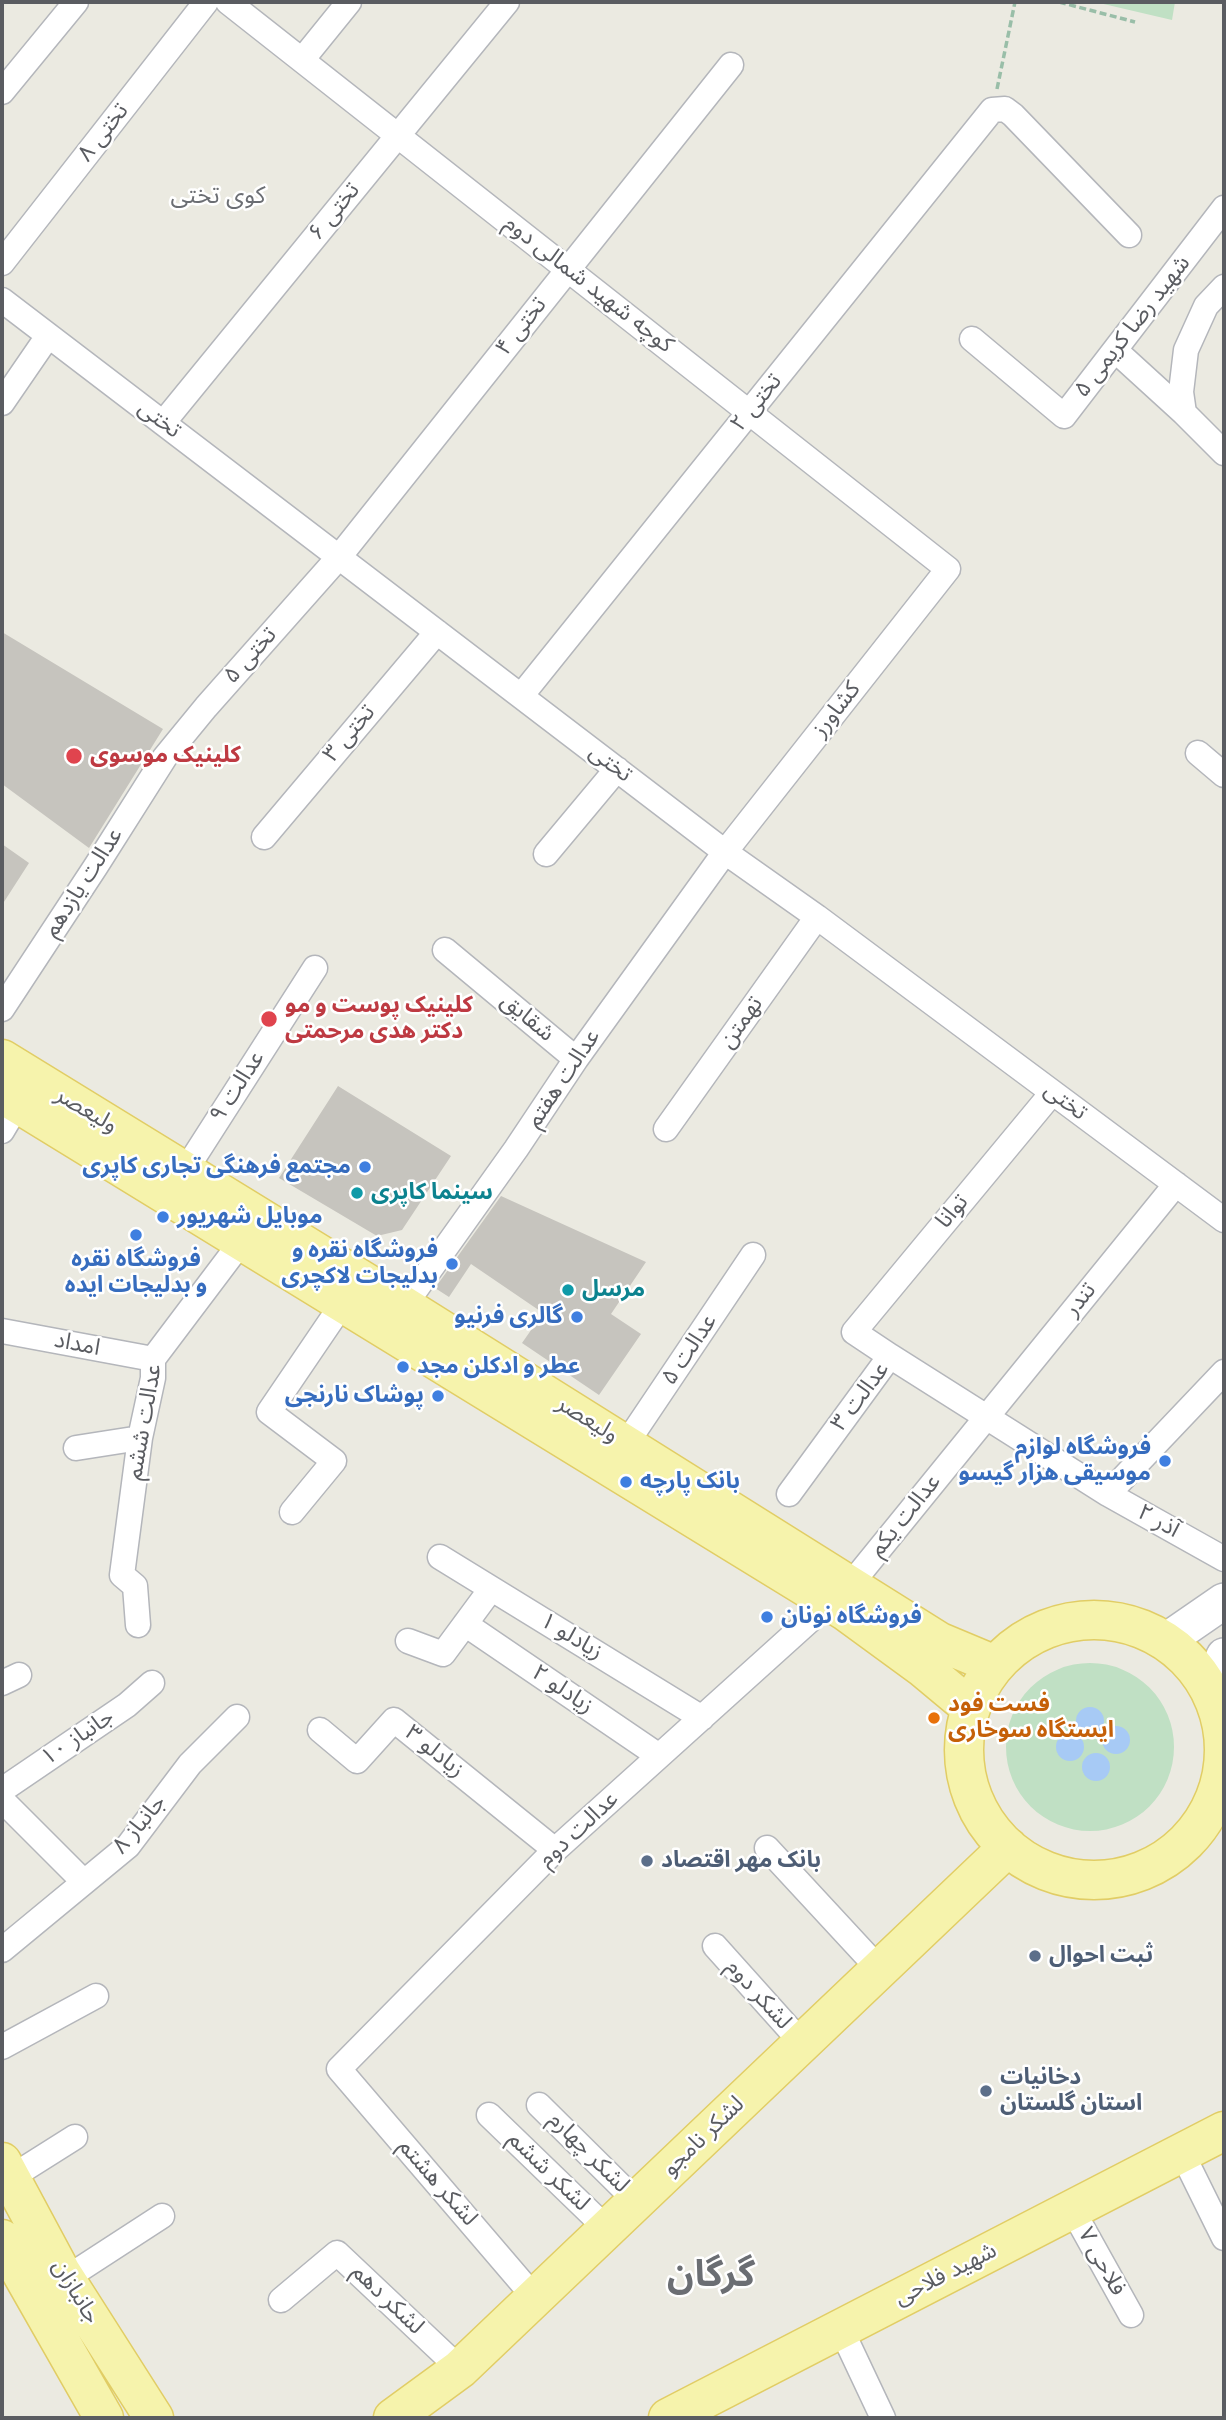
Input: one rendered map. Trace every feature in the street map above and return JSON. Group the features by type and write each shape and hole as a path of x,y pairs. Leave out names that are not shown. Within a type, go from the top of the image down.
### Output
{"main road":[{"name":"ولیعصر","path":"2,1059 626,1444 841,1593 971,1708"},
{"name":"ولیعصر","path":"7,1109 242,1241 343,1303 841,1593 940,1642 995,1665"},
{"path":"1166,1641 1224,1601"},
{"path":"1087,1620 1128,1624 1166,1641 1198,1671 1217,1673 1223,1728 1220,1809 1187,1841 1151,1867 1109,1879 1087,1880 1045,1870 1025,1860 999,1855 966,1775 964,1741 977,1693 995,1665 1027,1638 1056,1626 1087,1620"},
{"name":"لشکر نامجو","path":"393,2418 460,2370 999,1855"},
{"name":"شهید فلاحی","path":"669,2418 1224,2131"},
{"name":"جانبازان","path":"6,2170 65,2279 154,2418"},
{"name":"جانبازان","path":"2,2239 98,2407"},
{"path":"425,2418 460,2370"},
{"path":"98,2407 128,2377"}],"street":[{"path":"2,92 76,2"},
{"name":"تختی ۸","path":"2,263 206,2"},
{"name":"کوچه شهید شمالی دوم","path":"228,2 948,569"},
{"path":"302,60 349,2"},
{"name":"تختی ۶","path":"163,423 507,2"},
{"name":"تختی ۴","path":"339,557 731,65"},
{"path":"992,110 1005,109 1013,115 1129,235"},
{"name":"تختی ۲","path":"521,696 992,110"},
{"name":"شهید رضا کریمی ۵","path":"972,339 1064,416 1224,208"},
{"path":"1184,413 1181,392 1186,350 1206,306 1224,287"},
{"name":"تختی","path":"2,300 726,852 1224,1220"},
{"path":"2,403 48,336"},
{"path":"1116,351 1224,453"},
{"name":"۵ تختی","path":"165,757 339,557"},
{"name":"کشاورز","path":"726,852 948,569"},
{"name":"تختی ۳","path":"264,837 437,632"},
{"path":"1198,753 1224,775"},
{"name":"عدالت یازدهم","path":"2,1009 165,757"},
{"path":"546,855 617,769"},
{"name":"عدالت هفتم","path":"404,1306 516,1150 576,1059 726,852"},
{"name":"تهمتن","path":"666,1129 817,917"},
{"name":"شقایق","path":"445,950 576,1059"},
{"name":"عدالت ۹","path":"185,1171 315,968"},
{"name":"توانا","path":"890,1356 854,1332 1052,1093"},
{"name":"تندر","path":"987,1416 1175,1184"},
{"name":"عدالت ششم","path":"138,1625 135,1586 122,1575 141,1438 153,1378 153,1359 242,1241"},
{"name":"عدالت ۵","path":"626,1444 753,1255"},
{"path":"292,1512 334,1461 269,1412 343,1303"},
{"name":"امداد","path":"2,1331 153,1359"},
{"name":"عدالت ۳","path":"789,1494 890,1356 987,1416"},
{"path":"1108,1494 1224,1372"},
{"name":"۲ آذر","path":"987,1416 1108,1494 1224,1559"},
{"name":"عدالت یکم","path":"841,1593 987,1416"},
{"path":"76,1448 141,1438"},
{"name":"زیادلو ۱","path":"440,1557 702,1717"},
{"path":"408,1641 443,1654 491,1589"},
{"name":"عدالت دوم","path":"339,2069 555,1850 841,1593"},
{"name":"زیادلو ۲","path":"465,1624 659,1756"},
{"name":"۱۰ جانباز","path":"2,1790 128,1705 152,1683"},
{"name":"جانباز ۸","path":"2,1950 128,1846 190,1764 237,1717"},
{"name":"زیادلو ۳","path":"320,1730 357,1761 394,1720 555,1850"},
{"path":"2,1800 84,1882"},
{"path":"767,1848 879,1969"},
{"name":"لشکر دوم","path":"715,1947 802,2043"},
{"path":"2,2048 96,1996"},
{"name":"لشکر هشتم","path":"339,2069 535,2298"},
{"name":"لشکر چهارم","path":"539,2105 636,2201"},
{"name":"لشکر ششم","path":"489,2115 607,2229"},
{"path":"6,2170 75,2137"},
{"path":"1182,2153 1224,2238"},
{"name":"۷ فلاحی","path":"1072,2209 1131,2315"},
{"path":"65,2279 162,2216"},
{"name":"لشکر دهم","path":"281,2300 337,2253 460,2370"},
{"path":"841,2329 883,2418"}],"path":[{"path":"992,110 1015,2"},
{"path":"1059,2 1135,22"}],"green space":[{"path":"1095,2 1175,2 1172,20"},
{"path":"1090,1663 1122,1669 1149,1688 1168,1715 1174,1747 1168,1779 1149,1806 1122,1825 1090,1831 1058,1825 1031,1806 1012,1779 1006,1747 1012,1715 1031,1688 1058,1669"}],"water":[{"path":"1090,1707 1100,1711 1104,1721 1100,1731 1090,1735 1080,1731 1076,1721 1080,1711"},
{"path":"1116,1726 1126,1730 1130,1740 1126,1750 1116,1754 1106,1750 1102,1740 1106,1730"},
{"path":"1070,1733 1080,1737 1084,1747 1080,1757 1070,1761 1060,1757 1056,1747 1060,1737"},
{"path":"1096,1753 1106,1757 1110,1767 1106,1777 1096,1781 1086,1777 1082,1767 1086,1757"}],"building":[{"name":"کلینیک موسوی","path":"2,632 163,729 89,848 2,784"},
{"path":"2,844 29,863 2,905"},
{"name":"مجتمع فرهنگی تجاری کاپری","path":"338,1086 451,1156 402,1230 377,1236 279,1178"},
{"name":"مرسل","path":"501,1196 646,1262 611,1314 641,1334 599,1395 522,1343 543,1313 471,1264 449,1297 435,1288"}],"place":[{"name":"کلینیک موسوی","path":"74,756"},
{"name":"کلینیک پوست و مو دکتر هدی مرحمتی","path":"269,1019"},
{"name":"مجتمع فرهنگی تجاری کاپری","path":"365,1167"},
{"name":"سینما کاپری","path":"357,1193"},
{"name":"موبایل شهریور","path":"163,1217"},
{"name":"فروشگاه نقره و بدلیجات ایده","path":"136,1235"},
{"name":"فروشگاه نقره و بدلیجات لاکچری","path":"452,1264"},
{"name":"مرسل","path":"568,1290"},
{"name":"گالری فرنیو","path":"577,1317"},
{"name":"عطر و ادکلن مجد","path":"403,1367"},
{"name":"پوشاک نارنجی","path":"438,1396"},
{"name":"فروشگاه لوازم موسیقی هزار گیسو","path":"1165,1461"},
{"name":"بانک پارچه","path":"626,1482"},
{"name":"فروشگاه نونان","path":"767,1617"},
{"name":"فست فود ایستگاه سوخاری","path":"934,1718"},
{"name":"بانک مهر اقتصاد","path":"647,1861"},
{"name":"ثبت احوال","path":"1035,1956"},
{"name":"دخانیات استان گلستان","path":"986,2091"}],"district":[{"name":"کوی تختی","path":"218,197"},
{"name":"گرگان","path":"711,2277"}]}
